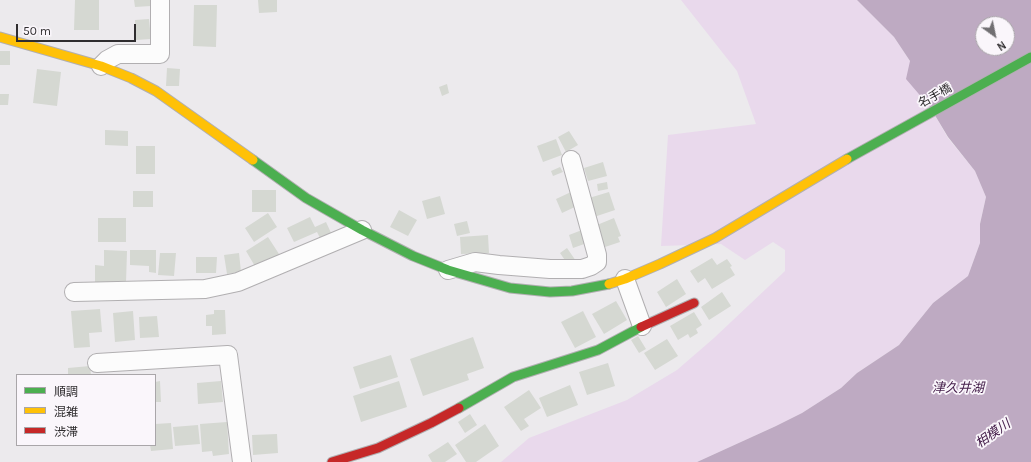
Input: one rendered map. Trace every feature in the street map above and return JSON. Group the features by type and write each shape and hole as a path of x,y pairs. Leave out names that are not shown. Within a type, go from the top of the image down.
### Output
{"street":[{"path":"101,66 107,60 118,54 160,54 160,0"},
{"name":"名手橋","path":"0,37 101,66 131,78 156,91 306,198 362,230 413,256 448,270 510,288 550,292 572,291 608,285 660,264 715,238 851,157 1031,57"},
{"path":"448,270 475,262 550,269 582,269 597,262 597,255 571,160"},
{"path":"74,292 205,289 238,282 362,230"},
{"path":"624,279 642,326"},
{"path":"332,462 378,448 431,423 513,377 598,350 642,326 694,303"},
{"path":"97,363 228,355 242,462"}],"shaded area":[{"path":"681,0 857,0 894,37 910,61 930,107 948,138 975,171 986,197 980,224 980,243 968,276 933,303 899,345 857,373 841,388 802,413 697,462 501,462 529,438 627,400 677,370 714,338 785,271 785,250 773,242 745,260 721,244 661,246 668,135 756,124 737,71"}],"water":[{"name":"津久井湖","path":"857,0 1031,0 1031,462 697,462 802,413 841,388 857,373 899,345 933,303 968,276 980,243 980,224 986,197 975,171 948,137 930,107 906,79 910,61 894,37"}],"building":[{"path":"75,0 99,0 99,30 74,30"},
{"path":"134,0 150,0 151,6 135,7"},
{"path":"258,0 277,0 277,12 259,13"},
{"path":"194,5 217,5 216,47 193,46"},
{"path":"149,19 151,39 136,40 135,20"},
{"path":"0,51 10,51 10,65 0,65"},
{"path":"167,68 180,69 179,86 166,86"},
{"path":"37,69 61,72 57,106 33,103"},
{"path":"447,84 449,93 442,96 439,87"},
{"path":"0,94 9,94 8,105 0,105"},
{"path":"105,130 128,131 128,146 105,145"},
{"path":"569,131 578,145 566,152 558,137"},
{"path":"556,139 562,155 543,162 537,146"},
{"path":"136,146 155,146 155,174 136,174"},
{"path":"603,162 607,176 588,181 584,168"},
{"path":"560,167 563,172 553,176 551,171"},
{"path":"607,182 608,189 598,191 597,184"},
{"path":"252,190 276,190 276,212 252,212"},
{"path":"133,191 153,191 153,207 133,207"},
{"path":"571,192 577,206 562,213 556,199"},
{"path":"609,192 615,210 594,217 589,198"},
{"path":"440,196 445,214 427,219 422,201"},
{"path":"399,210 417,220 408,236 390,227"},
{"path":"268,213 277,227 254,242 245,228"},
{"path":"310,217 315,227 326,222 332,235 321,240 317,232 294,242 287,228"},
{"path":"98,218 126,218 126,242 98,242"},
{"path":"614,218 621,236 618,237 620,242 605,247 597,225"},
{"path":"467,221 470,233 457,236 454,224"},
{"path":"582,230 587,243 573,248 569,235"},
{"path":"488,235 489,253 461,254 460,237"},
{"path":"268,237 279,254 256,268 246,251"},
{"path":"567,248 576,261 569,266 560,253"},
{"path":"104,250 127,251 126,283 95,282 95,265 104,266"},
{"path":"130,250 156,250 156,273 149,272 149,266 130,265"},
{"path":"160,253 176,253 174,276 158,275"},
{"path":"239,253 241,272 227,274 224,255"},
{"path":"196,257 217,257 216,273 196,273"},
{"path":"712,258 717,265 727,259 732,266 730,267 735,275 712,289 705,278 698,283 690,271"},
{"path":"677,279 686,294 666,307 657,292"},
{"path":"722,292 731,306 709,320 701,307"},
{"path":"616,301 627,320 604,334 592,314"},
{"path":"100,309 102,332 89,333 90,347 74,348 71,311"},
{"path":"214,310 225,310 226,334 212,335 212,326 206,326 206,315 214,314"},
{"path":"133,311 135,340 115,342 113,313"},
{"path":"583,311 596,337 575,348 561,322"},
{"path":"694,312 702,325 696,329 698,333 690,338 688,334 678,340 670,326"},
{"path":"157,316 159,337 140,338 139,317"},
{"path":"638,336 646,349 639,353 631,340"},
{"path":"473,337 484,368 467,374 469,380 423,396 410,359"},
{"path":"667,339 678,356 655,370 644,353"},
{"path":"391,355 398,377 360,389 353,367"},
{"path":"608,363 615,386 587,395 579,372"},
{"path":"90,366 91,374 68,374 68,368"},
{"path":"160,381 161,402 156,402 156,382"},
{"path":"221,381 223,402 198,404 197,383"},
{"path":"399,381 407,407 361,422 353,396"},
{"path":"570,385 578,405 547,417 539,398"},
{"path":"529,390 541,408 524,419 529,426 521,431 504,407"},
{"path":"470,414 477,425 465,433 458,422"},
{"path":"227,422 229,454 213,456 212,451 202,452 200,424"},
{"path":"171,423 173,449 151,451 150,446 156,446 156,424"},
{"path":"485,424 499,446 476,462 466,462 455,445"},
{"path":"198,425 200,444 175,446 173,427"},
{"path":"277,434 278,453 253,455 252,435"},
{"path":"448,442 457,454 445,462 432,462 428,455"}],"traffic: fast":[{"path":"847,159 1031,57"},
{"path":"253,160 306,198 362,230 413,256 448,270 510,288 550,292 572,291 609,284"},
{"path":"459,408 513,377 598,350 641,327"}],"traffic: slow":[{"path":"0,37 101,66 131,78 156,91 253,160"},
{"path":"609,284 660,264 715,238 847,159"}],"traffic: jam":[{"path":"641,327 694,303"},
{"path":"332,462 378,448 459,408"}],"water label":[{"name":"相模川","path":"993,434"}]}
